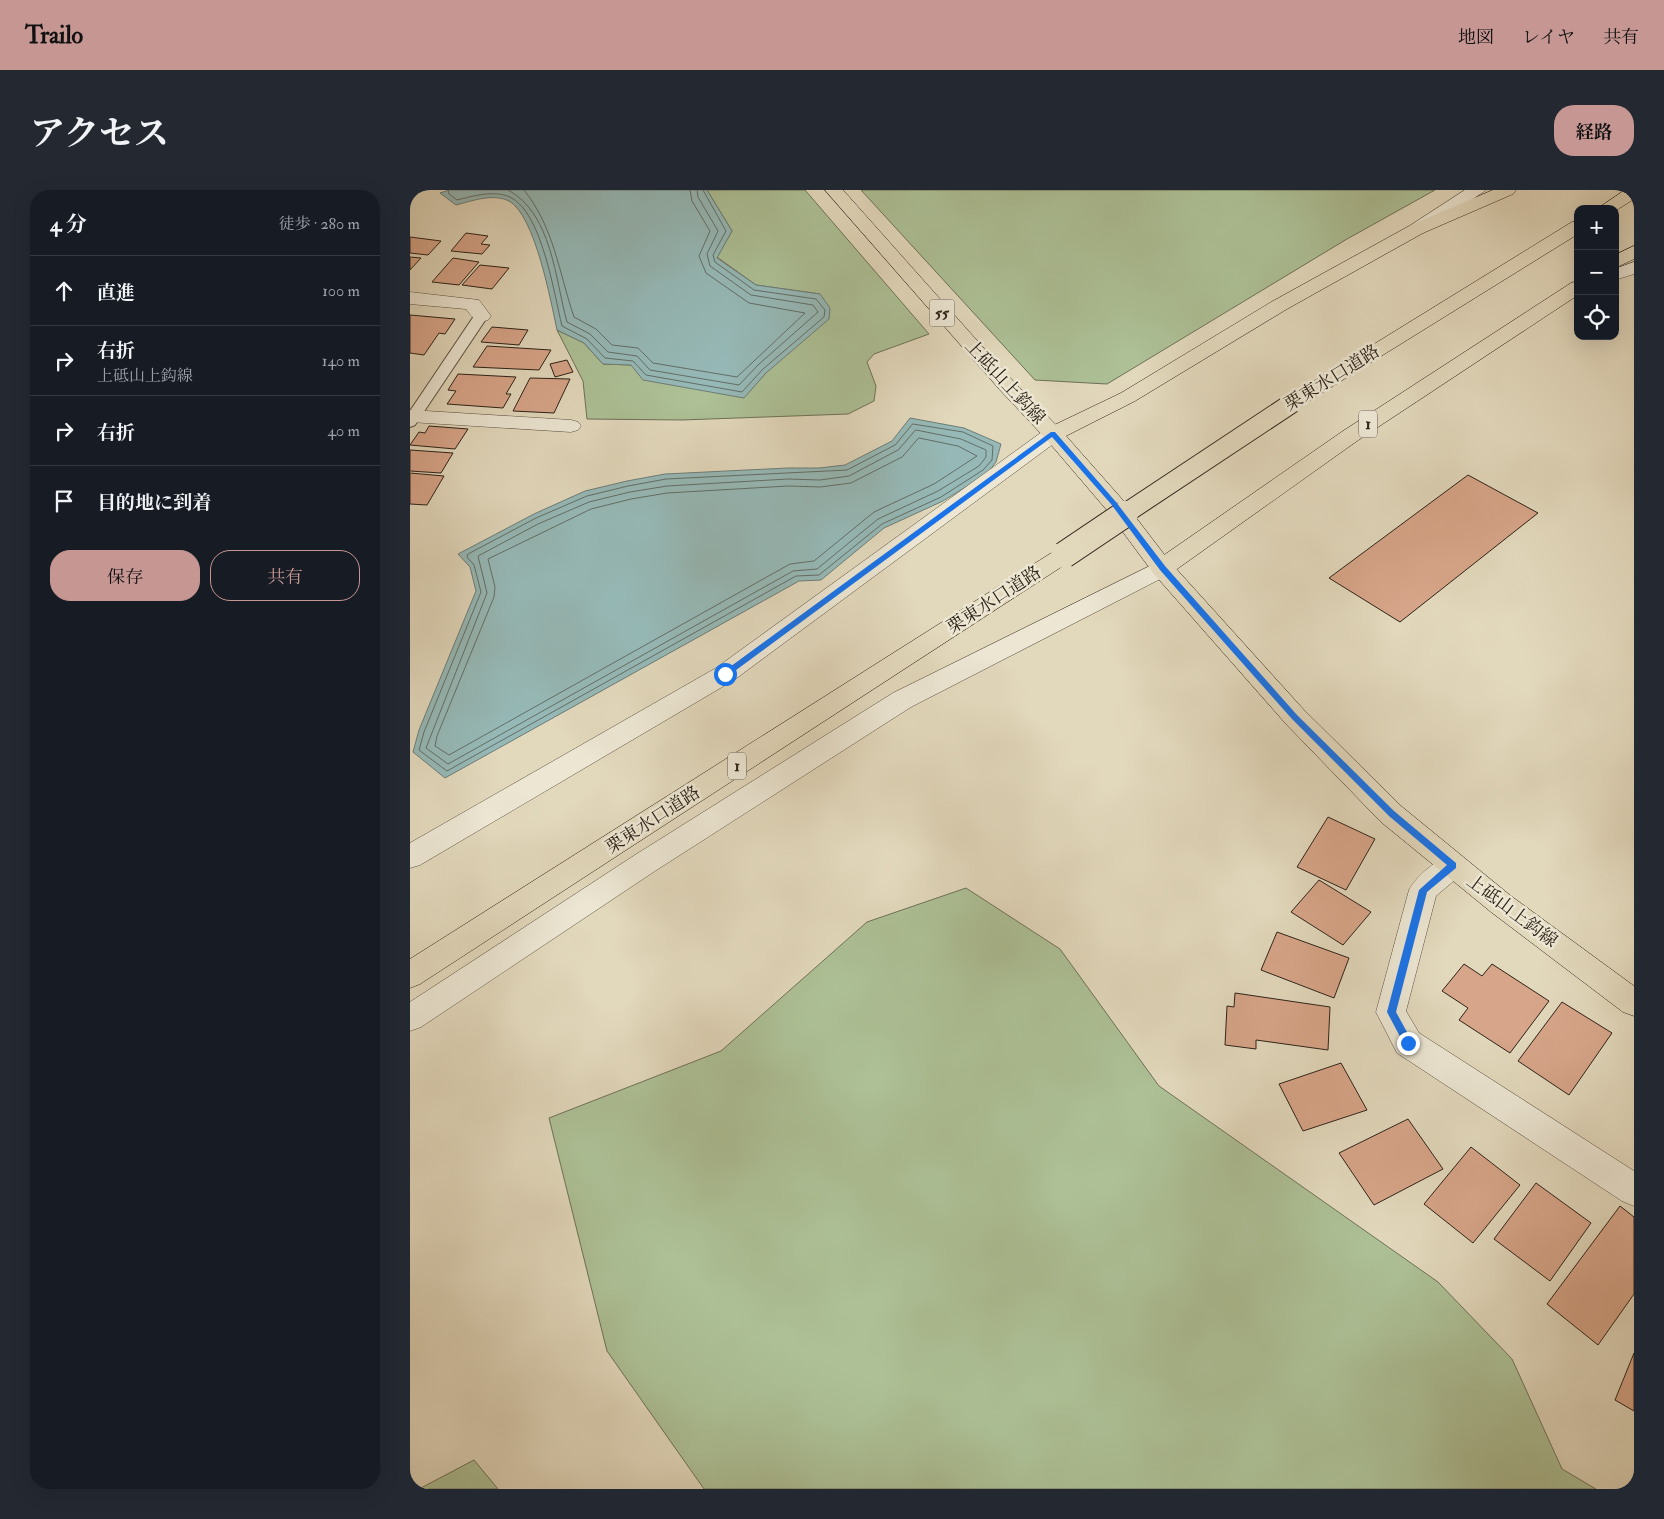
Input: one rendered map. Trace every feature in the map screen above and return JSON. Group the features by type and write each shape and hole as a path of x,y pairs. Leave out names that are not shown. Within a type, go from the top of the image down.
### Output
{"main road":[{"name":"上砥山上鈎線","path":"834,190 1007,386 1053,434 1113,503 1162,568 1295,717 1392,814 1453,865 1634,1003"},
{"path":"1053,434 1128,397 1280,306 1417,229 1507,190"},
{"path":"1613,205 1634,192"},
{"name":"栗東水口道路","path":"410,975 1064,555 1292,403 1574,228"},
{"path":"1619,260 1634,251"},
{"name":"1","path":"1162,568 1350,436 1574,290"}],"street":[{"path":"1417,229 1477,190"},
{"path":"1619,274 1634,268"},
{"path":"410,298 472,304 481,316"},
{"path":"411,418 571,426"},
{"path":"410,857 725,674 1053,434"},
{"path":"410,1018 645,863 902,700 1162,568"},
{"path":"1453,865 1423,890 1391,1012 1408,1043 1634,1190"}],"lane":[{"path":"411,418 481,316"}],"green space":[{"path":"707,190 805,190 929,334 874,354 867,362 876,386 874,401 848,414 682,420 587,419 583,381 557,330 584,343 603,364 631,365 744,397 766,373 820,294 756,285 717,257 732,231"},
{"path":"861,190 1435,190 1347,239 1107,384 1035,380"},
{"path":"966,888 1060,949 1159,1086 1438,1282 1512,1359 1562,1469 1596,1489 704,1489 607,1351 549,1118 721,1051 867,922"},
{"path":"474,1460 498,1489 419,1489"}],"water":[{"path":"449,190 707,190 732,231 717,258 756,285 820,294 830,308 829,319 766,373 744,398 643,380 631,365 603,364 584,343 557,330 546,281 534,241 527,223 518,209 509,201 496,198 482,198 456,205 440,193"},
{"path":"910,418 964,428 1001,444 996,462 987,474 943,501 884,528 821,580 799,581 445,778 413,752 419,730 476,591 470,567 458,554 534,514 585,491 627,481 665,474 819,468 845,465 892,441"}],"building":[{"path":"466,233 488,236 481,244 490,245 482,254 451,251"},
{"path":"410,237 441,241 428,255 410,253"},
{"path":"410,257 421,258 410,270"},
{"path":"453,258 479,262 459,285 432,282"},
{"path":"480,265 509,268 492,289 462,285"},
{"path":"410,315 455,319 445,334 439,333 424,355 410,353"},
{"path":"492,327 528,330 519,345 481,342"},
{"path":"487,346 551,350 539,370 473,367"},
{"path":"567,360 573,372 555,377 550,364"},
{"path":"458,374 516,377 506,394 511,394 503,408 447,404 456,391 448,390"},
{"path":"530,378 570,379 554,413 513,411"},
{"path":"429,426 468,429 455,449 410,445 419,432 425,433"},
{"path":"410,450 453,453 441,473 410,471"},
{"path":"410,473 444,476 427,505 410,504"},
{"path":"1468,475 1538,513 1400,622 1329,578"},
{"path":"1328,817 1375,839 1346,890 1297,867"},
{"path":"1319,880 1371,912 1343,945 1291,912"},
{"path":"1277,932 1349,958 1334,998 1261,970"},
{"path":"1464,964 1482,976 1492,964 1549,1001 1510,1053 1459,1020 1468,1008 1442,991"},
{"path":"1235,993 1330,1007 1328,1050 1256,1040 1256,1049 1225,1045 1227,1006 1234,1007"},
{"path":"1562,1002 1612,1033 1569,1095 1518,1061"},
{"path":"1341,1063 1367,1110 1303,1131 1279,1084"},
{"path":"1408,1119 1443,1169 1374,1205 1339,1153"},
{"path":"1471,1147 1520,1185 1473,1243 1424,1204"},
{"path":"1536,1183 1591,1223 1550,1281 1494,1239"},
{"path":"1620,1206 1634,1217 1634,1294 1598,1345 1547,1304"},
{"path":"1634,1353 1634,1411 1615,1400"}],"route":[{"path":"725,674 1053,434 1113,503 1162,568 1295,717 1392,814 1453,865 1423,890 1391,1012 1408,1043"}]}
